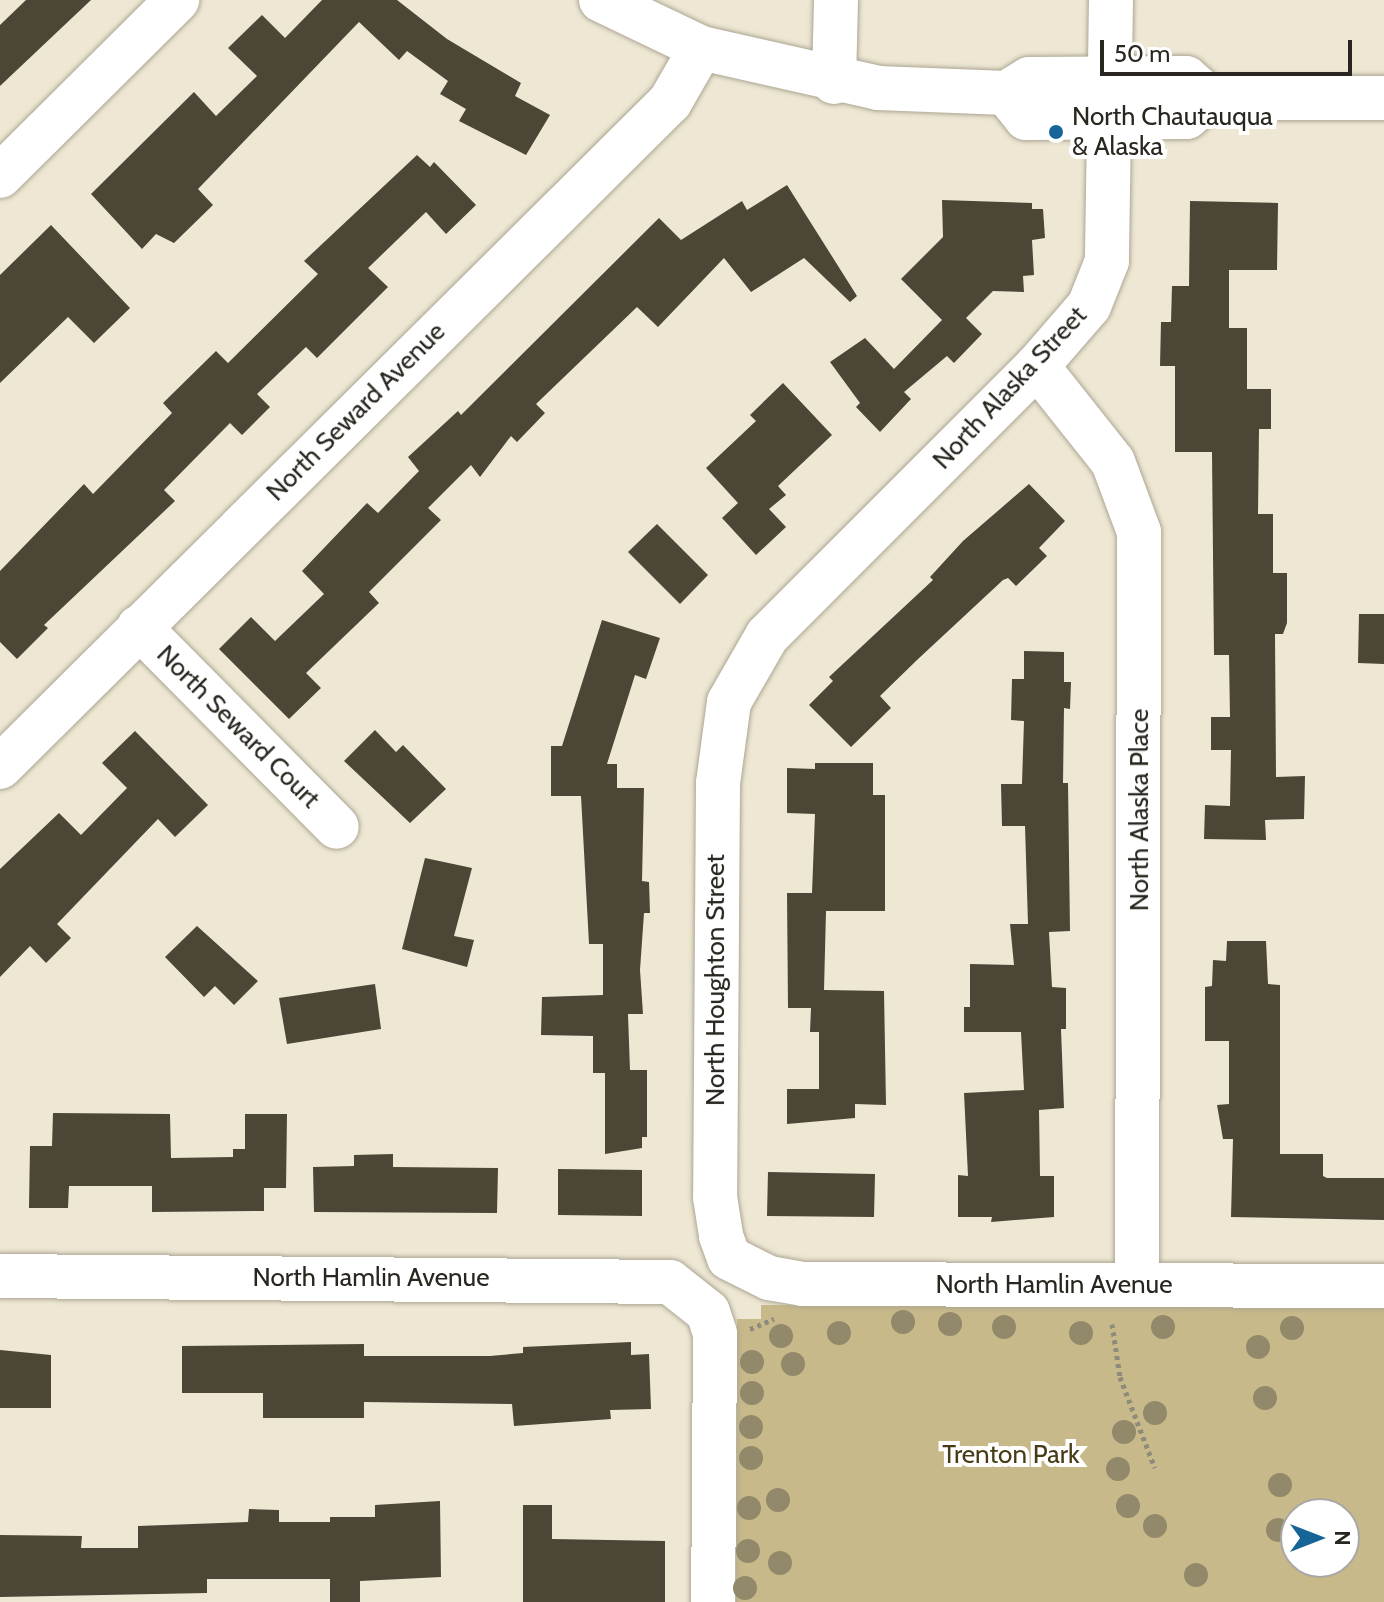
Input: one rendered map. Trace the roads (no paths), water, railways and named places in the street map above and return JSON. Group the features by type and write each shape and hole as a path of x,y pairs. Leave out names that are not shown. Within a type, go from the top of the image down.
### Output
{"street":[{"path":"0,176 177,0"},
{"path":"601,0 701,48 834,82 1006,93 1026,118 1110,98 1187,117 1209,98 1384,98"},
{"path":"834,82 836,0"},
{"name":"North Alaska Street","path":"729,702 767,636 1073,329 1102,282 1109,235 1111,0"},
{"name":"North Seward Avenue","path":"0,767 670,102 701,48"},
{"name":"North Alaska Place","path":"1037,366 1113,462 1139,532 1125,1285"},
{"name":"North Seward Court","path":"139,627 337,827"},
{"name":"North Houghton Street","path":"729,702 718,783 715,1197 729,1258"},
{"name":"North Hamlin Avenue","path":"729,1258 769,1278 802,1284 1384,1286"},
{"name":"North Hamlin Avenue","path":"0,1276 648,1279 670,1282 691,1295 708,1312 715,1334 713,1602"}],"place":[{"name":"North Chautauqua & Alaska","path":"1056,132"}],"park label":[{"name":"Trenton Park","path":"1011,1455"}]}
